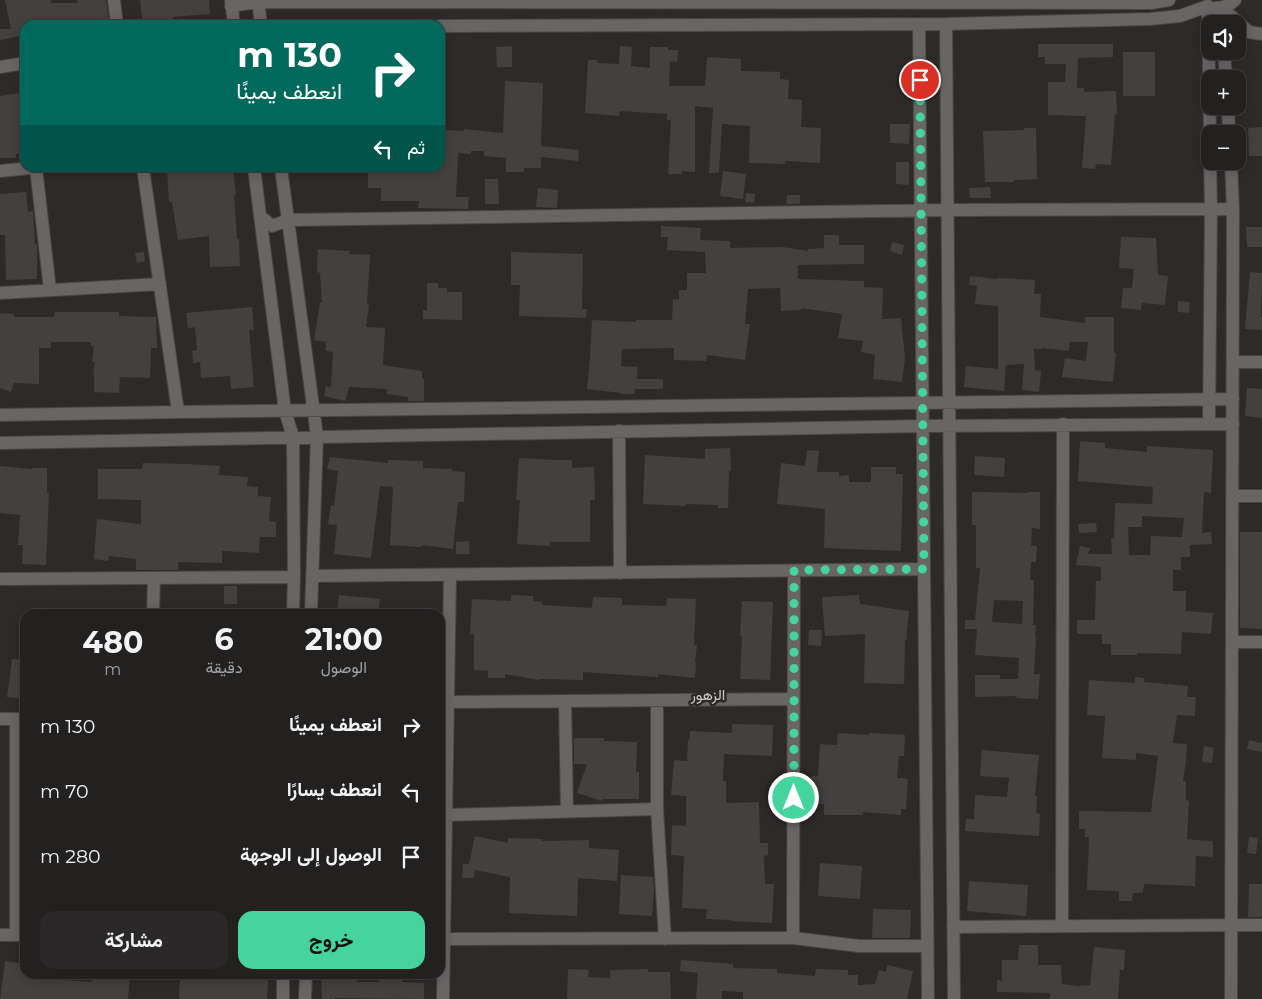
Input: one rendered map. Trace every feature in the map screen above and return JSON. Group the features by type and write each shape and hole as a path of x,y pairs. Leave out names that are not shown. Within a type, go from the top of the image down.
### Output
{"street":[{"path":"114,0 116,20"},
{"path":"233,20 231,3 258,1 1151,3 1169,0"},
{"path":"1204,3 1215,8 1222,8 1229,6 1235,0"},
{"path":"258,1 260,20"},
{"path":"445,26 946,24 1150,19 1180,16 1204,3"},
{"path":"1204,3 1210,125"},
{"path":"1222,8 1222,15"},
{"path":"1222,8 1249,32 1262,34"},
{"path":"919,24 928,999"},
{"path":"946,24 954,999"},
{"path":"0,67 20,64"},
{"path":"0,171 20,169"},
{"path":"1209,424 1210,170"},
{"path":"1232,170 1234,209 1232,999"},
{"path":"36,172 50,290"},
{"path":"144,172 178,412"},
{"path":"254,172 285,410 293,436 293,609"},
{"path":"282,172 317,436 311,609"},
{"path":"260,216 272,226 288,220 921,210 1234,209"},
{"path":"0,293 160,284"},
{"path":"1233,362 1262,362"},
{"path":"0,415 1233,399"},
{"path":"1062,926 1057,424 1066,401"},
{"path":"0,443 949,425 1233,424"},
{"path":"619,431 620,572"},
{"path":"1233,496 1262,496"},
{"path":"312,576 924,569"},
{"path":"793,938 794,570"},
{"path":"445,878 450,575"},
{"path":"0,579 294,577"},
{"path":"153,609 154,578"},
{"path":"1232,642 1262,642"},
{"path":"448,702 794,699"},
{"path":"657,700 657,809 665,939"},
{"path":"565,701 566,811"},
{"path":"0,719 20,719 20,935 0,935"},
{"path":"446,815 657,809"},
{"path":"953,927 1262,925"},
{"path":"445,940 793,938 858,946 927,946"},
{"path":"283,979 283,999"},
{"path":"305,999 306,979"},
{"path":"443,979 443,999"}],"building":[{"path":"5,0 51,0 51,3 78,3 77,0 106,0 108,20 20,20 20,36 0,40 0,29 11,29"},
{"path":"140,0 209,0 210,14 173,17 174,20 142,20"},
{"path":"1038,44 1113,44 1113,57 1078,58 1077,88 1084,88 1084,92 1116,91 1117,114 1115,114 1111,165 1096,164 1095,169 1082,168 1086,116 1048,115 1048,82 1065,82 1066,64 1045,64 1045,57 1038,57"},
{"path":"512,46 512,67 497,67 496,47"},
{"path":"620,46 632,47 631,66 650,68 650,47 668,47 668,50 678,50 677,62 670,61 669,86 705,86 707,57 741,59 741,71 780,72 780,79 789,80 788,99 802,100 801,127 821,128 820,163 785,161 785,164 749,163 750,126 722,124 719,173 709,173 713,108 695,106 695,172 682,171 682,174 668,174 671,120 667,120 667,114 620,111 619,116 585,113 588,60 597,60 597,63 619,64"},
{"path":"1123,52 1155,52 1155,96 1123,96"},
{"path":"505,81 543,83 541,146 579,150 578,161 541,157 541,168 524,168 524,172 506,172 506,158 484,156 484,151 471,151 471,154 458,153 456,197 469,197 468,209 418,208 419,201 381,201 381,188 368,188 368,172 445,172 445,130 464,131 464,129 503,133"},
{"path":"20,93 20,154 16,154 16,158 0,158 0,96"},
{"path":"890,124 910,124 909,144 890,143"},
{"path":"1262,127 1262,156 1249,156 1248,128"},
{"path":"1024,128 1036,128 1037,179 1014,180 1014,182 985,182 983,131 1024,130"},
{"path":"896,162 909,162 909,185 896,184"},
{"path":"723,171 746,174 743,199 720,196"},
{"path":"167,172 233,172 240,266 210,267 209,236 178,240 172,202 169,202"},
{"path":"485,179 498,179 499,204 485,204"},
{"path":"990,187 991,198 970,198 969,188"},
{"path":"538,188 558,190 557,208 536,207"},
{"path":"26,192 28,212 33,211 35,244 37,245 37,279 6,280 5,235 0,235 0,194"},
{"path":"746,193 755,194 754,203 745,202"},
{"path":"787,195 800,195 800,204 786,204"},
{"path":"661,226 701,228 700,240 730,241 730,248 783,247 808,251 807,249 824,248 824,235 839,235 839,245 864,245 864,264 798,265 798,279 864,281 864,287 883,288 882,319 901,318 905,358 902,382 873,379 875,355 861,352 863,341 838,338 842,314 801,308 801,310 781,311 780,288 748,289 745,324 750,324 745,360 707,355 706,361 674,360 674,348 622,349 621,366 638,367 637,379 663,379 663,389 635,389 634,394 621,394 587,389 592,320 636,322 636,320 672,320 673,299 679,300 679,290 687,290 687,273 706,273 705,252 667,250 668,237 661,237"},
{"path":"1246,227 1262,227 1262,247 1247,247"},
{"path":"1121,237 1156,238 1158,275 1168,276 1165,305 1142,303 1141,310 1121,308 1123,288 1132,288 1134,269 1119,268"},
{"path":"892,242 904,245 902,255 890,251"},
{"path":"318,249 350,251 349,254 370,255 367,304 369,305 366,327 385,328 383,365 422,371 424,401 408,401 408,397 387,394 387,389 349,387 345,401 324,396 326,386 331,387 333,352 326,351 326,342 314,340 320,303 322,303 320,273 317,272"},
{"path":"144,252 145,261 137,263 135,253"},
{"path":"511,252 583,254 582,309 587,309 586,318 519,316 520,285 511,285"},
{"path":"1250,272 1262,273 1262,330 1245,329"},
{"path":"970,276 1035,280 1034,294 1041,294 1040,317 1085,323 1085,317 1114,317 1114,353 1116,353 1113,382 1062,377 1065,358 1086,361 1088,342 1070,342 1069,351 1034,349 1035,370 1041,371 1039,392 1022,390 1024,364 1006,365 1004,391 964,387 966,366 998,369 998,306 975,304 977,286 969,285"},
{"path":"427,283 438,283 438,288 447,288 447,292 462,292 462,320 423,319 423,310 427,310"},
{"path":"1178,301 1190,302 1189,313 1178,312"},
{"path":"252,307 254,330 249,330 254,387 231,389 230,376 201,378 200,362 193,363 192,351 197,350 195,327 188,328 186,313"},
{"path":"55,312 119,312 119,316 156,317 157,348 151,348 150,378 120,377 119,393 94,392 93,375 95,362 92,362 94,346 91,346 91,342 51,342 51,348 39,348 39,384 14,383 11,392 0,388 0,313 14,314 14,317 54,317"},
{"path":"1247,388 1262,389 1262,418 1245,416"},
{"path":"1080,441 1105,443 1105,448 1147,452 1147,446 1213,450 1211,493 1204,492 1202,533 1211,532 1212,544 1190,545 1190,557 1181,557 1181,570 1173,570 1173,591 1186,591 1186,611 1213,613 1211,634 1182,632 1181,654 1137,653 1137,655 1111,655 1111,644 1102,644 1102,634 1077,634 1077,620 1095,620 1096,581 1101,581 1101,567 1076,565 1080,546 1090,548 1088,554 1112,554 1111,538 1114,538 1115,503 1152,504 1153,487 1078,481","holes":["1142,516 1184,518 1182,537 1151,536 1150,555 1129,555 1128,527 1142,527"]},
{"path":"730,448 731,471 729,471 728,508 718,508 718,505 643,504 645,455 705,459 705,449"},
{"path":"807,450 819,451 817,472 839,472 839,476 849,475 849,482 871,482 871,467 896,467 896,474 903,474 901,551 824,548 825,509 777,504 781,463 805,466"},
{"path":"975,456 1005,458 1004,477 974,475"},
{"path":"330,457 388,463 388,460 423,461 423,468 452,469 452,471 465,472 464,502 458,502 453,549 422,545 422,547 390,545 393,487 380,486 371,558 334,554 337,525 328,524 331,505 334,506 338,471 327,469"},
{"path":"519,458 572,460 572,468 594,467 595,500 590,500 590,542 550,542 550,546 517,544 520,500 516,500"},
{"path":"143,463 220,466 219,475 248,477 247,486 258,487 258,496 271,497 269,521 276,522 276,537 260,537 259,553 222,551 222,563 178,562 178,570 136,570 136,559 109,556 108,561 94,559 97,519 141,524 141,500 98,499 98,469 142,469"},
{"path":"0,466 32,469 47,468 47,493 49,493 46,565 22,564 23,545 18,545 20,515 0,513"},
{"path":"972,492 1040,492 1040,529 1032,528 1031,546 1037,546 1036,562 1031,562 1030,580 1034,580 1033,625 1036,625 1036,637 1034,674 1040,674 1038,699 1016,698 1017,696 975,697 975,675 1000,675 1000,679 1018,679 1019,658 975,655 977,629 965,629 965,620 975,620 980,568 976,568 976,525 972,525","holes":["994,600 1023,601 1022,624 992,622"]},
{"path":"1096,523 1097,532 1079,533 1078,524"},
{"path":"1240,532 1262,532 1262,629 1240,628"},
{"path":"469,541 470,554 456,554 456,542"},
{"path":"224,586 237,586 237,604 224,604"},
{"path":"339,595 380,599 379,609 338,609"},
{"path":"511,595 533,596 533,601 542,602 542,605 592,608 593,597 622,598 622,605 666,606 667,598 696,599 694,645 697,645 695,678 658,674 658,677 583,672 583,680 539,680 505,674 505,678 488,678 488,671 474,670 474,634 470,634 472,599 511,601"},
{"path":"859,595 860,604 909,611 905,640 904,684 864,683 865,634 825,636 822,597"},
{"path":"742,601 773,602 770,680 740,679"},
{"path":"809,630 822,630 821,646 808,645"},
{"path":"12,659 20,660 20,698 7,697"},
{"path":"1135,677 1144,678 1144,682 1188,686 1187,697 1196,697 1195,716 1177,715 1173,743 1187,744 1183,781 1186,781 1186,800 1189,801 1187,839 1213,841 1213,857 1196,856 1195,886 1144,884 1143,893 1133,893 1132,901 1119,901 1119,891 1087,890 1089,837 1085,837 1085,829 1079,829 1079,811 1151,812 1158,756 1136,753 1136,760 1102,758 1105,716 1087,715 1089,680 1135,683"},
{"path":"732,724 773,725 772,756 724,754 723,781 726,781 726,803 759,802 760,843 768,843 768,855 764,856 765,884 774,884 772,923 706,919 707,909 682,908 684,856 671,855 672,825 686,826 686,796 671,795 674,760 687,761 690,731 732,733"},
{"path":"838,733 905,735 904,756 899,756 897,778 908,779 906,809 901,809 901,815 863,812 863,815 824,815 824,804 811,804 811,776 818,776 820,744 837,745"},
{"path":"574,738 604,738 604,741 637,742 636,772 639,772 639,799 603,799 602,801 577,793 587,764 574,764"},
{"path":"1249,740 1262,743 1262,752 1247,749"},
{"path":"1204,746 1214,748 1212,763 1202,762"},
{"path":"982,750 1039,755 1035,796 1037,796 1036,813 1040,814 1039,836 965,831 966,819 974,819 975,795 1007,797 1009,778 980,776"},
{"path":"475,836 508,843 508,838 543,839 542,841 589,840 589,848 619,850 617,881 578,878 577,916 509,913 510,877 475,870 474,878 462,878 463,864 469,864"},
{"path":"1249,837 1258,838 1256,854 1247,853"},
{"path":"820,863 862,866 860,899 818,896"},
{"path":"621,875 653,877 652,916 619,914"},
{"path":"969,881 1028,885 1026,916 967,911"},
{"path":"1249,884 1262,884 1262,917 1248,917"},
{"path":"873,909 911,910 910,938 872,938"},
{"path":"1019,945 1038,945 1038,965 1061,965 1062,984 1078,986 1090,985 1094,947 1125,950 1124,970 1120,970 1118,999 1050,999 1050,993 997,992 997,980 1002,981 1002,960 1018,960"},
{"path":"681,960 733,964 733,968 777,969 777,973 815,976 816,969 848,970 848,975 858,975 858,985 875,984 879,970 886,972 887,965 913,971 907,999 743,999 743,992 722,991 722,999 696,999 698,973 680,971"},
{"path":"5,961 20,963 20,979 62,979 92,982 92,979 130,979 128,999 0,999"},
{"path":"568,969 589,970 588,977 610,978 610,970 648,969 648,972 670,972 671,999 567,999"},
{"path":"180,979 269,979 267,999 179,999"},
{"path":"321,979 357,979 357,982 379,982 379,979 402,979 402,982 424,983 424,999 322,999"}],"district":[{"name":"الزهور","path":"708,694"}],"route":[{"path":"794,798 794,570 924,569 920,80"}]}
